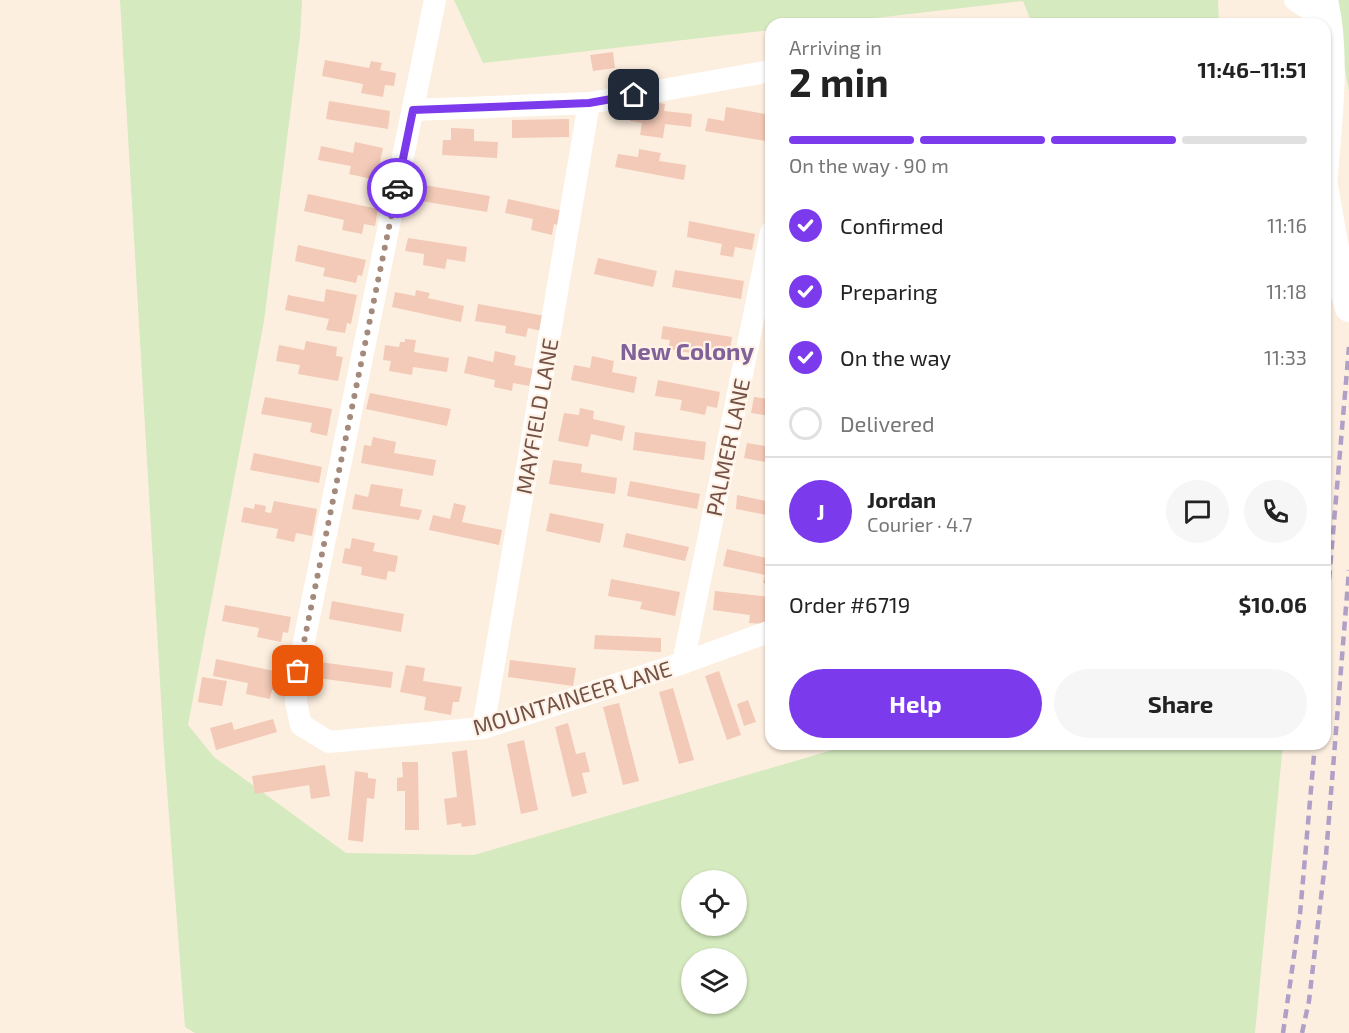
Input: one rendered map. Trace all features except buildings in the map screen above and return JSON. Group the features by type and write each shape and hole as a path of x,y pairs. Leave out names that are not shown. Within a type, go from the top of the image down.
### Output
{"street":[{"path":"435,0 413,110 589,103 765,72"},
{"path":"1295,0 1327,11"},
{"name":"MAYFIELD LANE","path":"483,728 589,103"},
{"name":"MOUNTAINEER LANE","path":"413,110 298,671 296,702 301,725 329,742 483,728 683,663 765,633"},
{"path":"1331,226 1340,277 1349,308"},
{"name":"PALMER LANE","path":"683,663 765,261"}],"green space":[{"path":"120,0 302,0 300,36 264,321 188,725 214,757 346,853 474,855 833,750 1282,750 1255,1033 195,1033 185,1027 164,750"},
{"path":"454,0 1218,0 1219,18 1030,18 1023,1 875,18 765,18 765,31 483,63"},
{"path":"1331,0 1349,0 1349,91"}],"railway":[{"path":"1331,557 1349,347"},
{"path":"1302,1033 1309,1001 1326,855 1349,570"},
{"path":"1283,1033 1300,914 1314,750"}],"way so far":[{"path":"298,671 397,188"}],"district":[{"name":"New Colony","path":"687,350"}],"route":[{"path":"397,188 413,110 589,103 634,95"}]}
